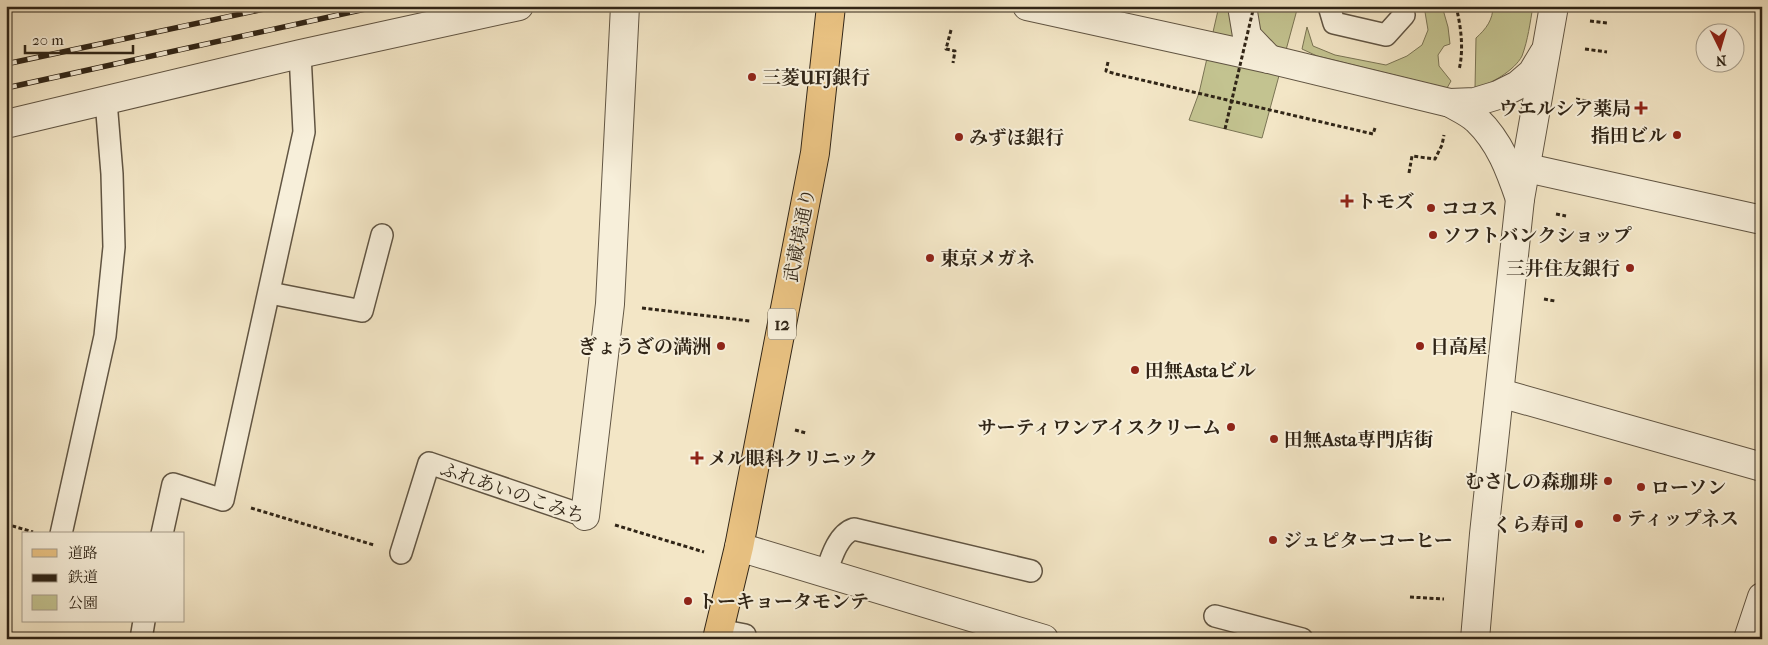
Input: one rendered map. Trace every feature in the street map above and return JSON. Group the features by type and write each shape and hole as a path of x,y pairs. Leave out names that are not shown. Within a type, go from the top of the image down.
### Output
{"main road":[{"name":"武蔵境通り","path":"727,635 737,554 815,153 831,6"}],"street":[{"path":"6,124 300,54 519,6"},
{"path":"585,516 610,304 625,6"},
{"path":"1027,6 1269,59 1454,90 1475,102 1498,95 1518,85 1532,73 1547,49"},
{"path":"1242,6 1247,36 1269,59"},
{"path":"1475,639 1484,534 1520,199 1527,168 1554,6"},
{"path":"1454,90 1494,140 1507,162 1520,199"},
{"path":"1527,168 1762,220"},
{"path":"1500,393 1762,467"},
{"path":"737,554 826,573 1044,639"},
{"path":"1748,639 1762,597"}],"lane":[{"path":"1330,6 1334,23 1386,35 1404,15 1402,6"},
{"path":"162,532 173,484 224,500 304,132 300,54"},
{"path":"61,532 105,336 114,247 112,174 106,101"},
{"path":"270,293 362,311 382,235"},
{"name":"ふれあいのこみち","path":"401,553 429,463 585,516"},
{"path":"826,573 834,551 847,531 854,529 1031,571"},
{"path":"1215,616 1302,639"},
{"path":"141,639 144,622"}],"path":[{"path":"1225,129 1254,6"},
{"path":"1454,90 1461,61 1461,30 1456,6"},
{"path":"1590,21 1607,23"},
{"path":"950,30 946,49 955,51 954,63"},
{"path":"1585,49 1607,52"},
{"path":"1108,62 1106,71 1116,74 1373,134 1375,128"},
{"path":"1576,99 1598,103"},
{"path":"1409,173 1412,156 1435,159 1442,145"},
{"path":"1556,214 1566,216"},
{"path":"1544,299 1556,301"},
{"path":"610,304 758,322"},
{"path":"224,500 401,553"},
{"name":"ふれあいのこみち","path":"585,516 737,554"},
{"path":"6,524 33,532"},
{"path":"1410,597 1444,599"}],"green space":[{"path":"1219,6 1298,6 1262,138 1189,120 1199,93"},
{"path":"1424,6 1442,6 1448,27 1450,44 1444,46 1438,55 1439,66 1451,81 1447,88 1317,56 1302,49 1307,27 1313,46 1335,55 1386,65 1407,56 1422,45 1428,30"},
{"path":"1493,6 1533,6 1527,38 1522,56 1514,66 1495,80 1475,88 1476,38 1488,24 1492,16"}],"railway":[{"path":"6,64 278,6"},
{"path":"6,88 379,6"}],"place":[{"name":"三菱UFJ銀行","path":"752,77"},
{"name":"ウエルシア薬局","path":"1641,108"},
{"name":"指田ビル","path":"1677,135"},
{"name":"みずほ銀行","path":"959,137"},
{"name":"トモズ","path":"1347,201"},
{"name":"ココス","path":"1431,208"},
{"name":"ソフトバンクショップ","path":"1433,235"},
{"name":"東京メガネ","path":"930,258"},
{"name":"三井住友銀行","path":"1630,268"},
{"name":"ぎょうざの満洲","path":"721,346"},
{"name":"日高屋","path":"1420,346"},
{"name":"田無Astaビル","path":"1135,370"},
{"name":"サーティワンアイスクリーム","path":"1231,427"},
{"name":"田無Asta専門店街","path":"1274,439"},
{"name":"メル眼科クリニック","path":"697,458"},
{"name":"むさしの森珈琲","path":"1608,481"},
{"name":"ローソン","path":"1641,487"},
{"name":"ティップネス","path":"1617,518"},
{"name":"くら寿司","path":"1579,524"},
{"name":"ジュピターコーヒー","path":"1273,540"},
{"name":"トーキョータモンテ","path":"688,601"}]}
